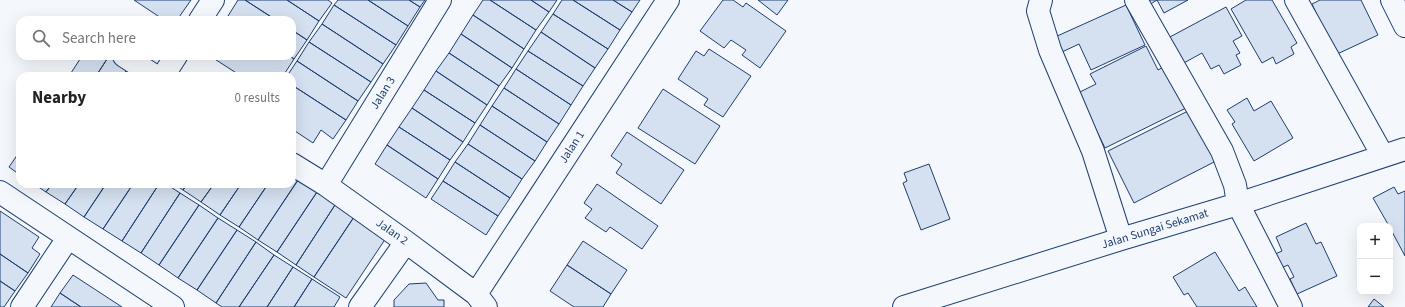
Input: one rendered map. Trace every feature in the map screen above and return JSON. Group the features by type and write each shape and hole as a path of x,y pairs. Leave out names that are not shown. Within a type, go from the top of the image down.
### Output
{"street":[{"path":"202,16 212,0"},
{"name":"Jalan 3","path":"326,185 440,0"},
{"name":"Jalan 1","path":"481,301 668,0"},
{"path":"1041,0 1038,12 1050,50 1093,151 1121,239"},
{"path":"1136,0 1222,151 1235,185 1238,204 1290,307"},
{"path":"1296,0 1382,156"},
{"path":"1392,0 1405,26"},
{"path":"130,60 149,72"},
{"path":"166,72 173,60"},
{"name":"Jalan Sungai Sekamat","path":"904,307 1238,204 1382,156 1405,150"},
{"name":"Jalan 2","path":"296,166 326,185 406,242 481,301"},
{"path":"0,192 173,307"},
{"path":"22,307 68,238"},
{"path":"360,307 406,242"}],"building":[{"path":"134,0 191,0 180,16 158,16"},
{"path":"238,0 245,0 270,16 228,16"},
{"path":"245,0 287,0 319,21 307,40 296,33 296,16 270,16"},
{"path":"287,0 328,0 332,3 319,21"},
{"path":"338,0 368,0 408,26 396,45 334,5"},
{"path":"368,0 409,0 420,7 408,26"},
{"path":"409,0 425,0 420,7"},
{"path":"483,0 490,0 536,30 524,49 473,15"},
{"path":"490,0 531,0 549,12 536,30"},
{"path":"531,0 557,0 549,12"},
{"path":"562,0 573,0 620,30 608,49 553,14"},
{"path":"573,0 613,0 632,12 620,30"},
{"path":"613,0 640,0 632,12"},
{"path":"723,0 733,0 743,7 746,3 786,31 760,68 742,55 746,50 731,40 724,48 700,31"},
{"path":"758,0 788,0 777,15"},
{"path":"1147,0 1157,0 1149,5"},
{"path":"1157,0 1188,0 1164,13"},
{"path":"1246,0 1272,0 1297,43 1291,47 1294,54 1276,64 1273,57 1262,63 1231,9"},
{"path":"1320,0 1361,0 1378,35 1335,55 1312,4"},
{"path":"334,5 396,45 383,64 322,24"},
{"path":"1126,5 1145,45 1091,70 1079,44 1062,52 1055,37"},
{"path":"1226,7 1242,36 1233,41 1240,53 1236,55 1241,65 1224,74 1219,65 1211,69 1202,53 1182,64 1168,38"},
{"path":"553,14 608,49 595,68 541,32"},
{"path":"473,15 524,49 512,68 461,34"},
{"path":"322,24 383,64 371,82 309,42"},
{"path":"541,32 595,68 583,86 528,51"},
{"path":"296,33 307,40 296,56"},
{"path":"461,34 512,68 499,86 449,53"},
{"path":"309,42 371,82 358,101 297,61"},
{"path":"1146,46 1158,70 1165,66 1186,108 1105,148 1078,93 1096,84 1090,74"},
{"path":"709,49 751,76 723,117 704,105 708,99 678,79 696,51 704,56"},
{"path":"528,51 583,86 571,105 516,69"},
{"path":"449,53 499,86 487,105 436,71"},
{"path":"79,60 106,60 99,72 72,72"},
{"path":"106,60 115,60 128,68 126,72 99,72"},
{"path":"216,60 293,60 286,72 235,72"},
{"path":"297,61 358,101 346,120 296,88 296,72 290,72"},
{"path":"128,68 134,72 126,72"},
{"path":"516,69 571,105 559,124 504,88"},
{"path":"436,71 487,105 475,123 424,90"},
{"path":"296,88 346,120 333,139 321,130 313,143 296,132"},
{"path":"504,88 559,124 547,142 492,106"},
{"path":"663,89 720,126 695,164 638,128"},
{"path":"424,90 475,123 463,142 412,108"},
{"path":"1247,98 1254,111 1271,101 1293,138 1254,161 1232,124 1235,122 1227,110"},
{"path":"492,106 547,142 535,161 480,125"},
{"path":"412,108 463,142 450,160 399,127"},
{"path":"1192,109 1218,160 1134,203 1108,151"},
{"path":"480,125 535,161 522,179 468,144"},
{"path":"399,127 450,160 438,179 387,145"},
{"path":"627,132 684,170 661,204 616,173 622,164 611,156"},
{"path":"468,144 522,179 510,198 455,162"},
{"path":"387,145 438,179 426,198 375,164"},
{"path":"16,157 16,172 9,167"},
{"path":"455,162 510,198 498,216 443,181"},
{"path":"929,164 950,219 921,230 903,183 907,181 904,173"},
{"path":"298,180 317,192 277,252 258,240 293,188 296,188 296,183"},
{"path":"443,181 498,216 486,235 431,199"},
{"path":"597,184 658,226 642,249 610,227 606,232 585,218 592,209 584,203"},
{"path":"1394,187 1398,194 1405,191 1405,256 1393,234 1393,223 1387,223 1373,198"},
{"path":"40,188 49,188 46,192"},
{"path":"49,188 76,188 65,204 46,192"},
{"path":"76,188 103,188 84,217 65,204"},
{"path":"103,188 130,188 103,229 84,217"},
{"path":"130,188 156,188 122,241 103,229"},
{"path":"156,188 172,188 180,193 141,253 122,241"},
{"path":"184,188 211,188 201,202 183,190"},
{"path":"211,188 238,188 220,215 201,202"},
{"path":"238,188 265,188 239,227 220,215"},
{"path":"265,188 293,188 258,240 239,227"},
{"path":"317,192 335,205 296,265 277,252"},
{"path":"180,193 199,205 159,265 141,253"},
{"path":"199,205 218,218 178,278 159,265"},
{"path":"335,205 354,217 314,277 296,265"},
{"path":"0,211 39,237 32,248 40,254 28,273 0,254"},
{"path":"354,217 386,238 346,298 314,277"},
{"path":"218,218 237,230 197,290 178,278"},
{"path":"1306,223 1316,244 1321,242 1337,276 1297,294 1290,279 1294,277 1288,265 1279,269 1273,255 1282,251 1276,237"},
{"path":"237,230 256,242 216,303 197,290"},
{"path":"583,241 627,270 611,294 567,265"},
{"path":"256,242 274,255 239,307 222,307 216,303"},
{"path":"1215,252 1239,291 1245,287 1257,307 1197,307 1188,293 1184,295 1173,277"},
{"path":"0,254 28,273 15,291 0,281"},
{"path":"274,255 293,267 267,307 239,307"},
{"path":"567,265 611,294 603,307 574,307 550,291"},
{"path":"293,267 312,279 294,307 267,307"},
{"path":"73,275 122,307 81,307 60,293"},
{"path":"312,279 340,297 334,307 294,307"},
{"path":"0,281 15,291 4,307 0,307"},
{"path":"426,283 438,300 444,300 444,307 394,307 394,300 409,284"},
{"path":"60,293 81,307 51,307"},
{"path":"1374,299 1384,307 1368,307"}]}
